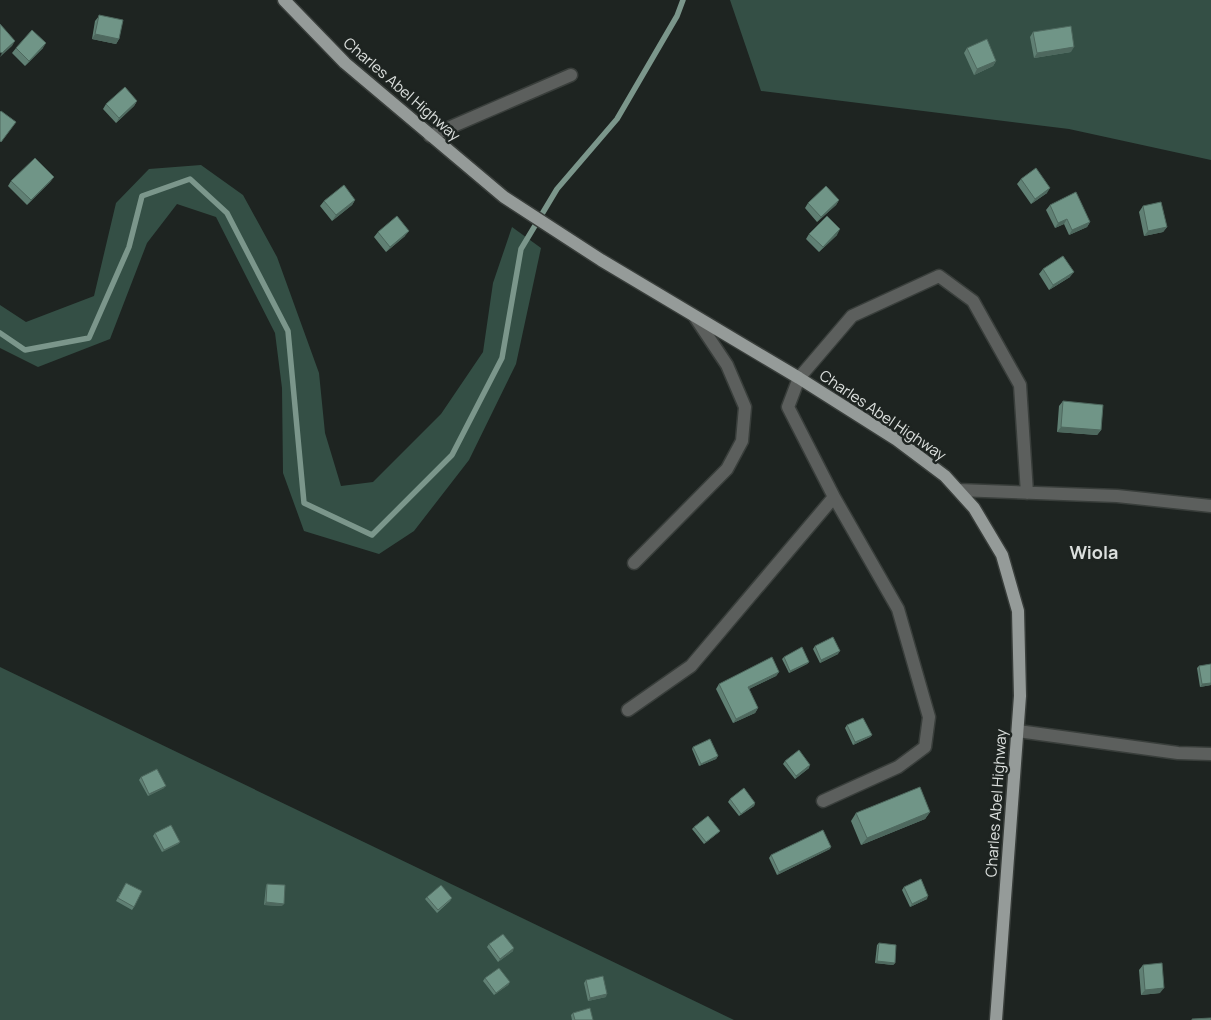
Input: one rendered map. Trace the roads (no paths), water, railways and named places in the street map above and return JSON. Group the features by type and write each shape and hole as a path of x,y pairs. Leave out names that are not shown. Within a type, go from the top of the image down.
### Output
{"main road":[{"name":"Charles Abel Highway","path":"284,0 345,63 504,197 601,260 695,318 799,378 896,440 945,476 974,508 1002,555 1018,611 1020,696 996,1020"}],"street":[{"path":"430,136 571,75"},
{"path":"822,801 898,767 926,747 929,717 898,609 834,497 788,407 799,378 852,316 939,276 973,301 1020,385 1027,493"},
{"path":"634,563 727,469 742,441 744,407 727,364 695,318"},
{"path":"958,490 1116,496 1211,506"},
{"path":"628,710 691,666 834,497"},
{"path":"1018,731 1178,753 1211,754"}],"waterway":[{"path":"0,333 25,350 89,338 129,247 142,196 190,179 227,213 288,331 304,503 372,535 452,455 502,358 521,249 557,189 617,119 677,16 683,0"}],"district":[{"name":"Wiola","path":"1094,552"}]}
